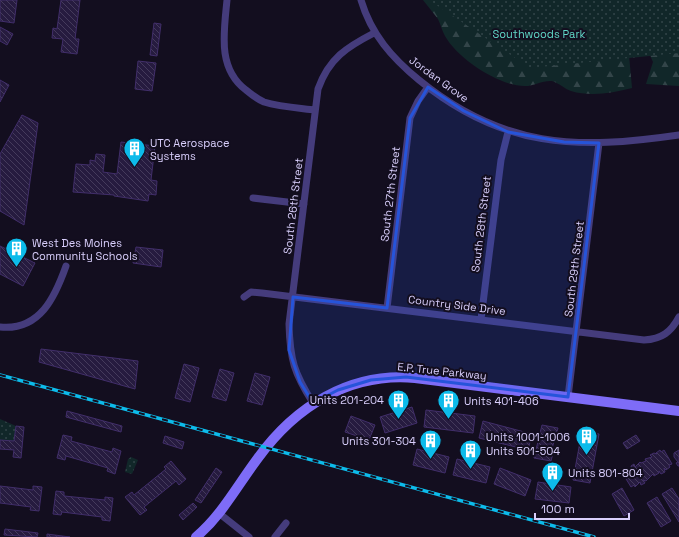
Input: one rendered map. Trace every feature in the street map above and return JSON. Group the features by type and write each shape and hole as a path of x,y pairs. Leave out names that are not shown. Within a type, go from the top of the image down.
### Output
{"main road":[{"name":"E.P. True Parkway","path":"196,537 220,514 258,458 295,416 313,403 350,385 377,379 396,377 679,411"}],"street":[{"path":"226,0 223,42 224,54 234,78 242,87 263,101 315,110"},
{"name":"Jordan Grove","path":"361,0 374,33 400,64 428,87 464,111 508,132 564,142 600,143 679,135"},
{"name":"South 26th Street","path":"313,403 298,379 290,350 289,324 318,89 322,76 338,54 354,43 374,33"},
{"name":"South 27th Street","path":"387,308 410,118 418,101 428,87"},
{"name":"South 28th Street","path":"481,319 501,160 508,132"},
{"name":"South 29th Street","path":"568,397 578,332 600,143"},
{"path":"253,198 304,204"},
{"path":"0,327 6,328 23,324 39,315 52,300 66,266"},
{"name":"Country Side Drive","path":"244,296 251,292 644,340 653,340 666,334 672,329 679,317"},
{"path":"220,514 248,537"},
{"path":"275,537 286,523"}],"highlighted area":[{"path":"428,87 464,111 508,132 564,142 599,143 568,397 406,377 371,380 338,390 313,403 300,382 289,350 293,297 387,308 410,118"}],"green space":[{"name":"Southwoods Park","path":"423,0 679,0 679,86 646,84 653,62 645,44 629,55 632,88 609,93 586,94 571,91 552,81 545,81 525,86 515,85 503,81 480,70 459,54 445,36 438,19"},
{"name":"Southwoods Park","path":"429,0 679,0 679,53 530,68"},
{"path":"0,419 16,426 14,441 0,440"},
{"path":"131,457 138,460 132,474 125,472 128,459"}],"building":[{"path":"0,0 17,0 14,23 0,21"},
{"path":"61,0 80,0 75,39 79,39 77,54 61,52 63,39 52,38 53,28 57,29"},
{"path":"154,23 161,24 157,56 150,55"},
{"path":"0,27 13,34 7,45 0,41"},
{"path":"138,61 156,63 152,91 135,89"},
{"path":"0,80 9,85 0,102"},
{"path":"22,115 38,123 24,225 0,211 0,154"},
{"name":"UTC Aerospace Systems","path":"121,142 155,146 151,180 157,181 156,195 149,194 148,201 114,195 73,192 76,164 90,165 90,160 95,161 96,154 105,155 103,172 117,174"},
{"name":"West Des Moines Community Schools","path":"0,246 35,263 23,286 0,274"},
{"path":"136,247 163,250 161,267 133,263"},
{"path":"41,349 138,361 135,389 39,362"},
{"path":"184,364 199,368 190,402 175,398"},
{"path":"220,369 234,373 226,401 212,397"},
{"path":"255,373 270,377 262,405 247,401"},
{"name":"Units 201-204","path":"412,407 417,423 385,433 380,417"},
{"name":"Units 401-406","path":"426,410 475,416 473,433 424,427"},
{"path":"67,411 122,426 121,432 66,417"},
{"path":"351,416 375,425 369,440 345,432"},
{"path":"483,421 532,434 528,450 479,438"},
{"path":"542,425 558,428 551,452 553,453 551,461 534,458"},
{"path":"16,426 24,427 21,458 13,457 14,450 0,449 0,440 14,441"},
{"name":"Units 1001-1006","path":"582,431 599,434 590,483 573,480"},
{"path":"63,435 72,437 71,441 112,452 113,448 121,451 115,474 107,471 108,468 66,456 65,460 57,458"},
{"path":"636,435 640,441 627,449 623,443"},
{"path":"165,436 184,442 182,449 163,443"},
{"name":"Units 301-304","path":"417,449 449,457 445,473 413,465"},
{"path":"660,450 661,452 664,450 672,464 669,465 670,467 666,470 664,468 665,472 661,474 659,471 659,473 654,476 653,474 646,481 643,480 645,483 641,485 640,482 635,487 634,485 631,487 623,474 632,469 631,466 634,464 635,467 640,462 646,461 645,459 652,457 650,455 654,453 657,454 656,453"},
{"path":"679,450 679,466 678,466 674,453"},
{"name":"Units 501-504","path":"457,459 490,467 486,483 453,475"},
{"path":"171,461 186,479 179,485 176,481 144,507 147,510 140,515 125,497 132,492 134,495 166,469 164,467"},
{"path":"216,468 222,472 201,503 195,500"},
{"path":"500,468 531,480 525,496 494,484"},
{"name":"Units 801-804","path":"538,482 571,487 569,503 535,499"},
{"path":"0,486 33,490 33,486 42,487 39,511 30,510 31,507 0,503"},
{"path":"622,488 634,510 624,516 612,494"},
{"path":"672,488 679,499 679,522 662,494"},
{"path":"56,491 64,492 64,496 105,500 105,497 113,498 110,521 102,520 102,517 62,512 61,515 53,514"},
{"path":"657,497 671,521 661,527 647,503"},
{"path":"193,503 197,507 183,520 179,515"},
{"path":"5,529 38,533 37,537 4,535"},
{"path":"47,534 70,537 47,537"}],"railway":[{"path":"0,375 594,537"}],"place":[{"name":"UTC Aerospace Systems","path":"135,168"},
{"name":"West Des Moines Community Schools","path":"16,268"},
{"name":"Units 201-204","path":"399,420"},
{"name":"Units 401-406","path":"449,420"},
{"name":"Units 1001-1006","path":"586,456"},
{"name":"Units 301-304","path":"431,460"},
{"name":"Units 501-504","path":"471,470"},
{"name":"Units 801-804","path":"553,492"}]}
